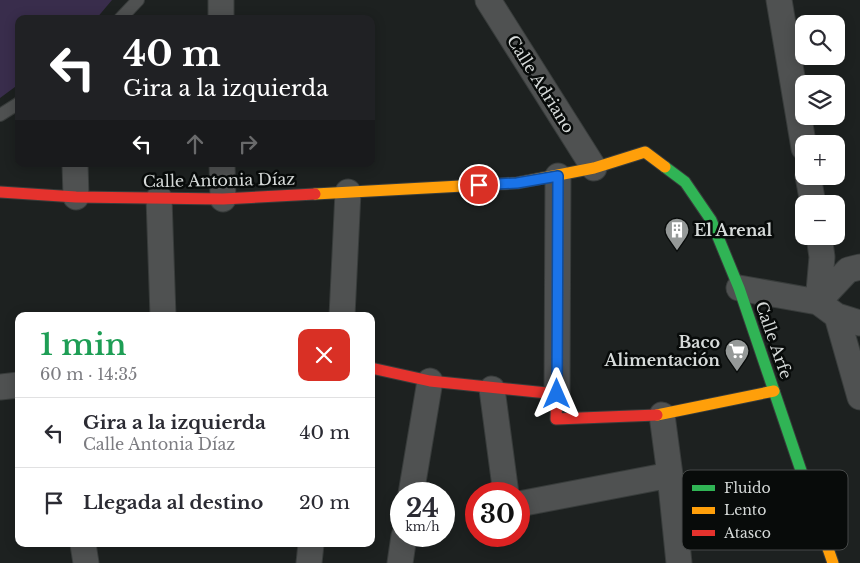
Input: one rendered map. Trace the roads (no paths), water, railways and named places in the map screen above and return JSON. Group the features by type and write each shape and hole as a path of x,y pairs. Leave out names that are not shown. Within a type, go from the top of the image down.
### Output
{"street":[{"path":"221,0 221,15"},
{"name":"Calle Adriano","path":"488,0 594,168"},
{"path":"779,0 802,135"},
{"name":"Calle Antonia Díaz","path":"0,192 76,197 223,199 517,183 594,168 645,152"},
{"name":"Calle Arfe","path":"645,152 685,182 711,220 739,288 801,470"},
{"path":"75,167 76,197"},
{"path":"222,167 223,199"},
{"path":"558,176 556,419 662,415 774,391"},
{"path":"342,312 348,192"},
{"path":"158,198 163,312"},
{"path":"820,245 860,397"},
{"path":"838,314 848,270 860,267"},
{"path":"739,288 838,314"},
{"path":"375,369 430,381 492,389 557,394"},
{"path":"413,482 430,381"},
{"path":"0,387 15,385"},
{"path":"492,389 504,482"},
{"path":"662,415 679,563"},
{"path":"530,502 670,475"},
{"path":"83,547 86,563"},
{"path":"309,563 311,547"},
{"path":"400,563 402,547"},
{"name":"Calle Arfe","path":"829,550 833,563"}],"lane":[{"path":"124,15 138,0"},
{"path":"0,115 15,106"}],"place":[{"name":"El Arenal","path":"677,251"},
{"name":"Baco Alimentación","path":"737,372"}]}
